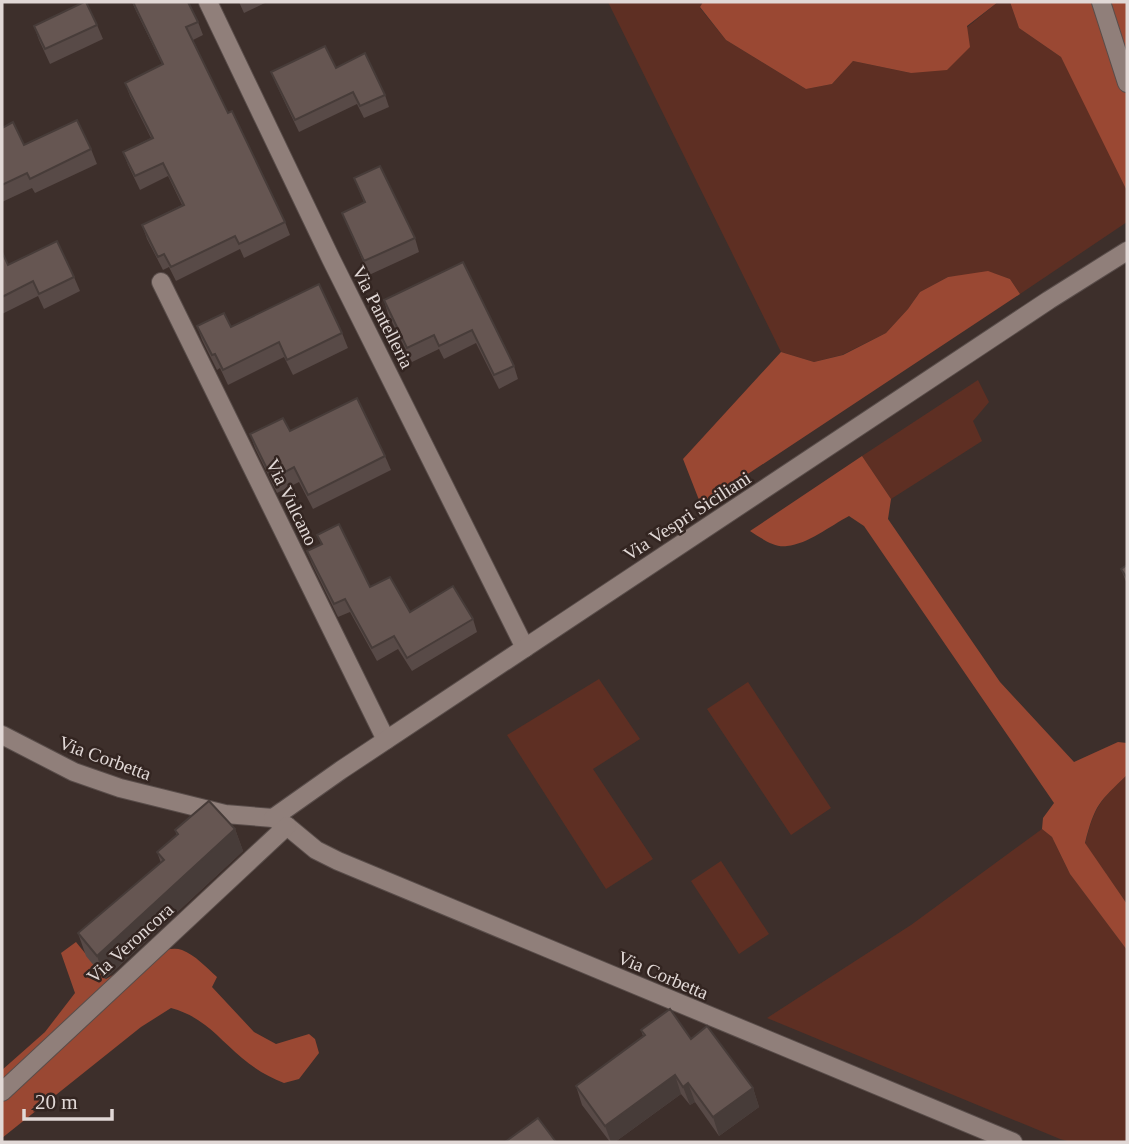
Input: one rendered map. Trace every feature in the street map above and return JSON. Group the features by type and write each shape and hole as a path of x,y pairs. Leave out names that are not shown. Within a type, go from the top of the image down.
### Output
{"street":[{"name":"Via Pantelleria","path":"208,2 331,259 525,648"},
{"path":"1101,2 1127,83"},
{"name":"Via Vespri Siciliani","path":"280,822 386,740 1127,251"},
{"name":"Via Vulcano","path":"161,282 386,740"},
{"name":"Via Corbetta","path":"2,736 74,772 145,796 280,822 316,850 338,861 1013,1142"},
{"name":"Via Veroncora","path":"2,1092 280,822"}],"shaded area":[{"path":"608,2 703,2 700,8 726,40 806,89 832,84 853,61 911,73 998,2 1010,2 1019,28 1061,57 1127,191 1127,222 1020,294 1010,279 993,273 948,277 920,292 886,333 842,355 814,362 781,352"},
{"path":"703,2 998,2 967,26 970,47 947,70 911,73 853,61 832,84 806,89 726,40 700,7"},
{"path":"1010,2 1127,2 1127,191 1061,57 1019,28"},
{"path":"988,271 1010,279 1020,294 701,505 683,459 781,352 814,362 843,355 886,333 920,292 948,277"},
{"path":"978,380 989,402 973,421 982,441 891,499 862,456"},
{"path":"862,456 891,499 888,519 1000,682 1074,762 1118,742 1127,743 1127,775 1099,804 1085,843 1127,904 1127,950 1070,874 1052,837 1042,829 1043,818 1054,803 864,526 849,516 803,542 782,546 768,542 750,531"},
{"path":"599,679 640,739 593,769 653,859 606,889 507,735"},
{"path":"748,682 831,808 791,835 707,709"},
{"path":"1127,775 1127,904 1085,844 1099,805"},
{"path":"1042,829 1052,837 1070,874 1127,950 1127,1142 1071,1142 1060,1139 767,1018 911,925"},
{"path":"721,861 769,934 739,954 691,881"},
{"path":"76,942 106,979 164,950 187,952 217,977 212,987 254,1032 276,1044 309,1034 315,1039 319,1053 299,1079 284,1083 252,1066 201,1022 171,1008 141,1027 2,1138 2,1070 45,1032 75,993 61,953"}],"building":[{"path":"84,2 97,25 45,49 34,26"},
{"path":"133,2 188,2 198,22 186,27 228,113 232,111 285,222 239,244 235,236 171,267 164,254 158,257 142,225 184,205 163,163 135,176 123,152 153,138 125,83 163,64"},
{"path":"325,46 336,68 365,53 385,95 360,106 353,92 295,120 271,72"},
{"path":"77,120 91,149 30,179 27,173 2,185 2,128 13,122 24,145"},
{"path":"380,166 415,238 364,261 342,213 365,202 354,178"},
{"path":"57,241 74,277 39,294 33,281 2,297 2,252 8,265"},
{"path":"463,262 514,366 494,375 472,330 439,346 434,335 407,348 384,300"},
{"path":"319,284 342,333 287,360 279,342 223,370 197,326 224,313 231,327"},
{"path":"357,398 385,456 308,495 294,467 272,479 250,434 283,418 290,431"},
{"path":"339,524 370,587 390,577 410,612 453,586 473,619 407,658 394,636 372,648 345,599 334,604 307,551 322,544 317,535"},
{"path":"1127,565 1127,578 1121,569"},
{"path":"209,801 235,829 97,956 78,933 164,860 157,852 178,834 175,830"},
{"path":"670,1009 691,1039 707,1026 753,1088 713,1117 688,1083 683,1087 675,1075 605,1126 576,1086 645,1035 641,1030"},
{"path":"538,1118 556,1142 505,1142"}]}
